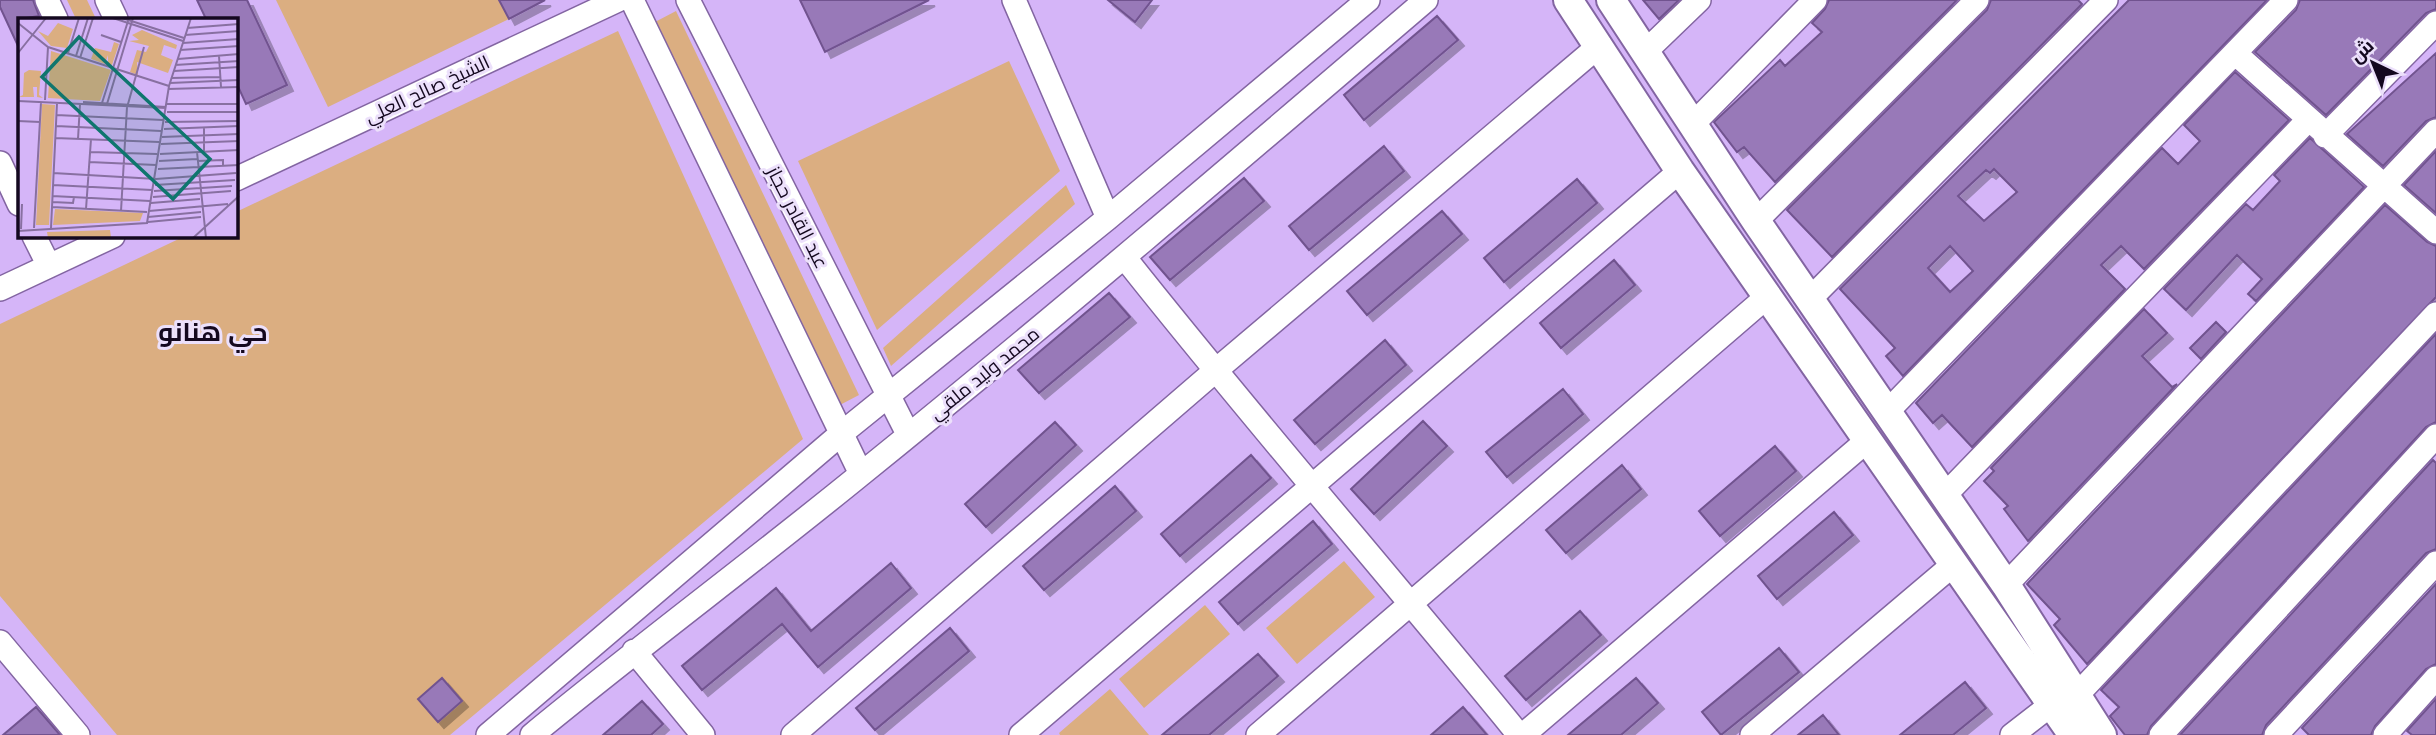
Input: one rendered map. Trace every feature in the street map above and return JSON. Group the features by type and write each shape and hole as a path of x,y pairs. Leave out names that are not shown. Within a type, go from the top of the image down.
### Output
{"main road":[{"path":"1568,0 1681,171 1954,564 2064,699 2102,735"},
{"path":"1611,0 1756,221 2006,585 2064,699 2073,735"}],"street":[{"path":"47,0 56,18"},
{"path":"107,0 116,18"},
{"name":"الشيخ صالح العلي","path":"238,177 618,0"},
{"path":"632,0 862,474"},
{"name":"عبد القادر حجاز","path":"688,0 908,434"},
{"path":"1014,0 1108,218"},
{"path":"488,735 842,433 1108,218 1368,0"},
{"name":"محمد وليد ملقي","path":"532,735 634,651 862,474 1125,258 1426,0"},
{"path":"1645,52 1699,0"},
{"path":"1693,124 1815,0"},
{"path":"1756,221 1977,0"},
{"path":"1811,298 2106,0"},
{"path":"1886,412 2286,0"},
{"path":"1945,495 2317,128 2436,23"},
{"path":"793,735 1214,371 1600,45"},
{"path":"2236,54 2436,232"},
{"path":"2006,585 2436,131"},
{"path":"0,163 18,202"},
{"path":"1021,735 1681,171"},
{"path":"35,238 49,266"},
{"path":"0,289 109,238"},
{"path":"1125,258 1214,371 1521,735 1869,439"},
{"path":"1258,735 1410,601 1769,295"},
{"path":"2012,735 2064,699 2436,314"},
{"path":"2161,735 2436,436"},
{"path":"2276,735 2436,563"},
{"path":"1752,735 1954,564"},
{"path":"0,642 78,735"},
{"path":"634,651 703,735"},
{"path":"2385,735 2436,678"}],"shaded area":[{"path":"67,0 87,0 96,18 76,18"},
{"path":"276,0 499,0 509,19 328,107"},
{"path":"676,11 859,395 838,406 655,22"},
{"path":"618,31 803,439 450,735 117,735 0,596 0,324 181,238 238,238 238,211"},
{"path":"1009,61 1060,171 877,330 798,161"},
{"path":"1066,185 1075,204 891,366 883,348"},
{"path":"1344,561 1375,597 1297,664 1266,628"},
{"path":"1205,605 1230,634 1144,708 1119,679"},
{"path":"1110,689 1149,735 1060,735 1059,733"}],"building":[{"path":"0,0 33,0 39,16 18,18 18,46 0,7"},
{"path":"197,0 247,0 287,85 246,104 238,86 238,18 206,18"},
{"path":"499,0 545,0 509,19"},
{"path":"800,0 929,0 825,52"},
{"path":"1108,0 1152,0 1135,22"},
{"path":"1643,0 1679,0 1659,19"},
{"path":"1829,0 1957,0 1775,182 1744,147 1737,152 1714,122 1780,60 1785,66 1822,32 1812,23 1825,9"},
{"path":"1991,0 2078,0 2082,4 1832,257 1787,210 1987,10"},
{"path":"2129,0 2267,0 1903,376 1886,356 1895,348 1840,289","holes":["1994,169 2017,192 1984,221 1958,196 1986,170 1990,173","1950,246 1973,271 1950,292 1928,268"]},
{"path":"2300,0 2436,0 2436,9 2426,13 2326,115 2255,52 2296,10"},
{"path":"1437,16 1458,40 1364,120 1344,95"},
{"path":"2436,53 2436,117 2426,121 2383,166 2347,134"},
{"path":"2235,72 2289,120 2144,269 2121,246 2101,265 2125,289 1972,447 1942,415 1933,423 1916,403 2162,148 2178,164 2200,141 2184,125"},
{"path":"2310,138 2364,187 2256,301 2248,294 2262,279 2237,255 2186,310 2164,289 2246,204 2253,210 2280,181 2274,175"},
{"path":"1384,146 1404,171 1309,250 1289,226"},
{"path":"2436,151 2436,213 2404,185"},
{"path":"1244,178 1264,201 1170,280 1150,257"},
{"path":"1577,179 1597,203 1504,282 1484,258"},
{"path":"2385,205 2427,242 2436,246 2436,297 2087,664 2054,625 2060,619 2027,584"},
{"path":"1442,211 1462,234 1367,315 1347,291"},
{"path":"1614,260 1635,285 1561,348 1540,323"},
{"path":"1109,293 1130,317 1039,393 1018,370"},
{"path":"2144,309 2167,333 2142,356 2172,387 2177,384 2028,541 2004,509 2008,506 1984,481 1994,471 1991,468"},
{"path":"2216,322 2226,332 2201,359 2190,348"},
{"path":"2436,334 2436,422 2426,427 2151,726 2147,735 2125,735 2110,716 2119,707 2101,690"},
{"path":"1385,340 1406,365 1315,444 1294,420"},
{"path":"1563,389 1583,414 1507,477 1486,452"},
{"path":"1423,421 1447,446 1374,514 1351,489"},
{"path":"1055,422 1076,445 986,527 965,504"},
{"path":"1775,446 1796,471 1720,536 1699,511"},
{"path":"1251,455 1271,478 1180,556 1161,534"},
{"path":"2433,460 2436,463 2436,549 2426,553 2266,725 2262,735 2180,735"},
{"path":"1622,465 1641,489 1566,553 1546,530"},
{"path":"1115,486 1136,511 1044,590 1023,566"},
{"path":"1834,512 1853,535 1777,599 1758,576"},
{"path":"1313,521 1332,544 1238,624 1219,602"},
{"path":"891,563 911,588 818,667 782,624 702,690 682,666 776,588 811,631"},
{"path":"2436,584 2436,664 2426,669 2375,726 2371,735 2309,735 2302,728"},
{"path":"1580,611 1601,635 1526,700 1505,676"},
{"path":"950,628 969,651 875,730 856,708"},
{"path":"1779,648 1799,672 1721,735 1702,712"},
{"path":"1258,654 1278,676 1209,735 1162,735"},
{"path":"442,678 462,701 438,722 418,699"},
{"path":"1636,678 1658,703 1621,735 1568,735"},
{"path":"1965,682 1986,708 1953,735 1900,735"},
{"path":"2436,699 2436,735 2412,735 2407,731"},
{"path":"642,701 663,724 651,735 603,735"},
{"path":"36,707 60,735 3,735"},
{"path":"1463,707 1487,735 1431,735"},
{"path":"1823,715 1839,735 1798,735"}],"district":[{"name":"حي هنانو","path":"213,331"}]}
